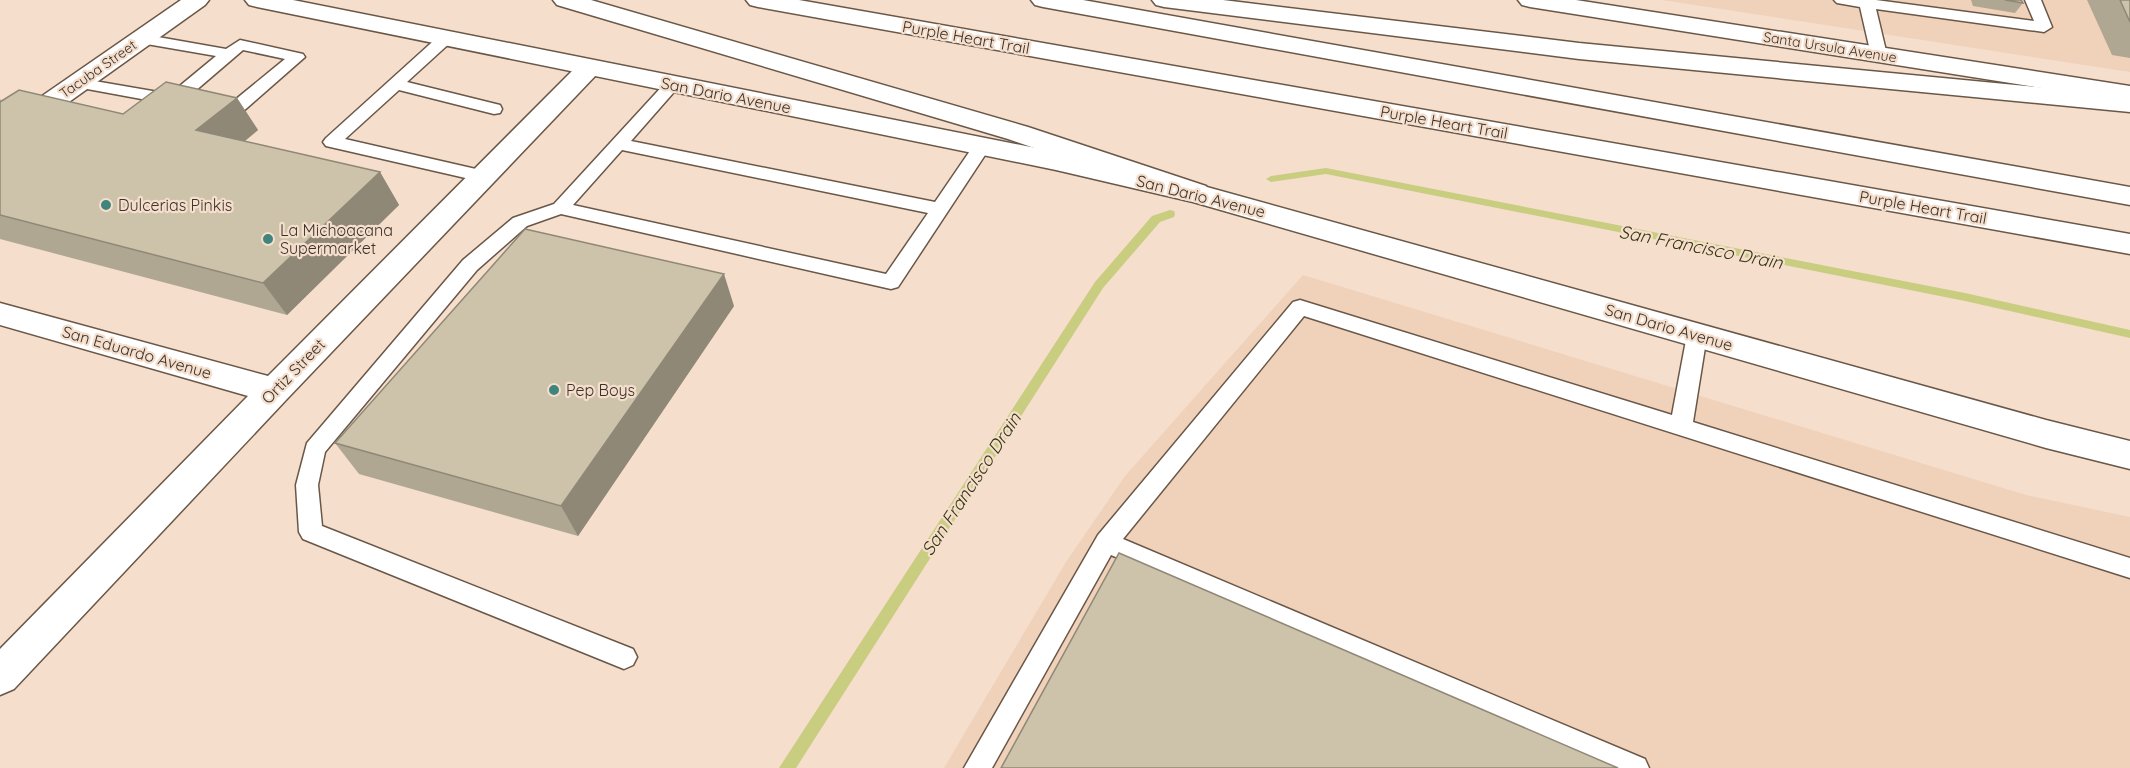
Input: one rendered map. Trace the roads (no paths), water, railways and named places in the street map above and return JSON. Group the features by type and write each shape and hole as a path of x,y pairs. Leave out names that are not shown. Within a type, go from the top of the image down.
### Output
{"main road":[{"name":"Tacuba Street","path":"0,138 197,0"},
{"name":"San Dario Avenue","path":"257,0 982,146 1196,193 2046,434 2130,455"},
{"path":"565,0 1018,133 1196,193"},
{"name":"Purple Heart Trail","path":"758,0 2130,243"},
{"path":"1043,0 2130,196"},
{"path":"1164,0 1579,51 2130,104"},
{"name":"Santa Ursula Avenue","path":"1530,0 1576,4 2130,94"},
{"name":"Ortiz Street","path":"0,676 589,68"},
{"name":"San Eduardo Avenue","path":"0,314 274,391"}],"lane":[{"path":"1842,0 1868,4 1941,7 2044,27 2033,0"},
{"path":"1868,4 1880,55"},
{"path":"446,38 332,142 483,176"},
{"path":"141,39 230,54"},
{"path":"78,83 173,100 234,110 297,57 240,45 173,100"},
{"path":"395,84 494,109"},
{"path":"624,657 311,532 307,485 315,449 471,265 520,222 560,208 673,84"},
{"path":"619,144 940,209"},
{"path":"560,208 891,282 982,146"},
{"path":"977,768 1106,542 1300,307 2130,568"},
{"path":"1681,427 1697,335"},
{"path":"1106,542 1636,768"}],"waterway":[{"name":"San Francisco Drain","path":"1271,179 1326,171 1965,297 2130,334"},
{"name":"San Francisco Drain","path":"787,768 1099,285 1156,219 1170,214"}],"place":[{"name":"Dulcerias Pinkis","path":"106,205"},
{"name":"La Michoacana Supermarket","path":"268,239"},
{"name":"Pep Boys","path":"554,390"}]}
